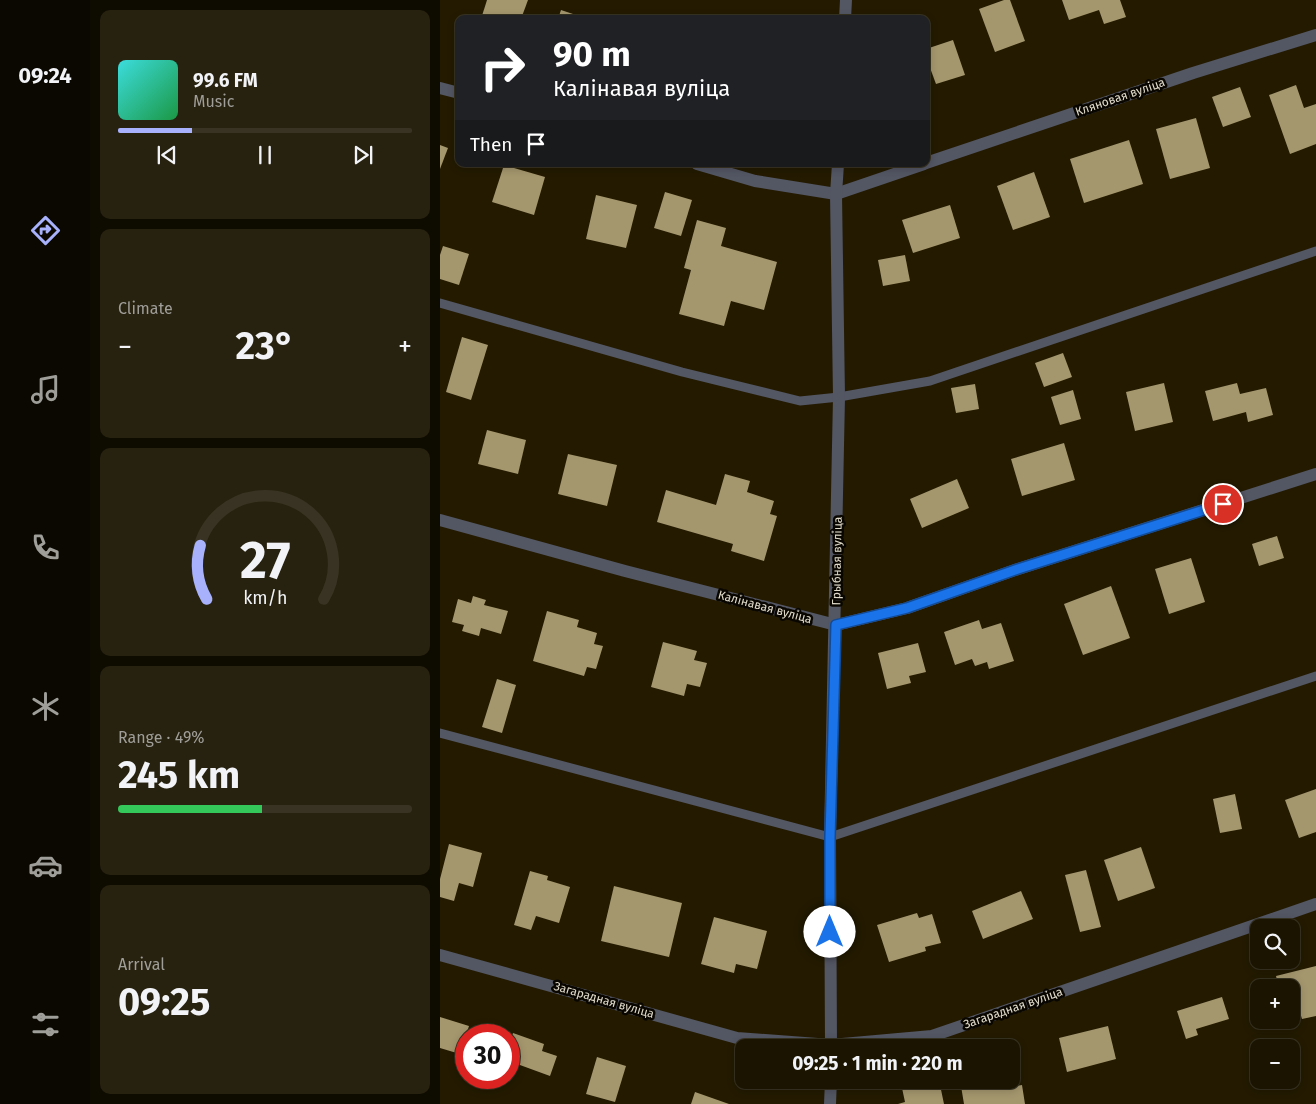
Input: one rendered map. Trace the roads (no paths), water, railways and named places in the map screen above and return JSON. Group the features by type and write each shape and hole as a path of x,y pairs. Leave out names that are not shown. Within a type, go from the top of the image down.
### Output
{"street":[{"path":"845,15 846,0"},
{"name":"Кляновая вуліца","path":"930,161 1184,76 1316,35"},
{"path":"440,88 455,92"},
{"name":"Кляновая вуліца","path":"707,167 755,181 836,194 914,167"},
{"name":"Грыбная вуліца","path":"831,1039 830,837 836,625 839,397 836,194 838,167"},
{"name":"Калінавая вуліца","path":"440,520 625,571 836,625 907,608 1018,569 1316,474"},
{"name":"Загарадная вуліца","path":"902,1039 932,1036 1316,904"},
{"name":"Загарадная вуліца","path":"440,954 737,1038 749,1039"},
{"path":"830,1089 830,1104"}],"lane":[{"path":"440,304 682,372 800,401 839,397 930,381 1316,251"},
{"path":"440,733 830,837 1316,676"}]}
